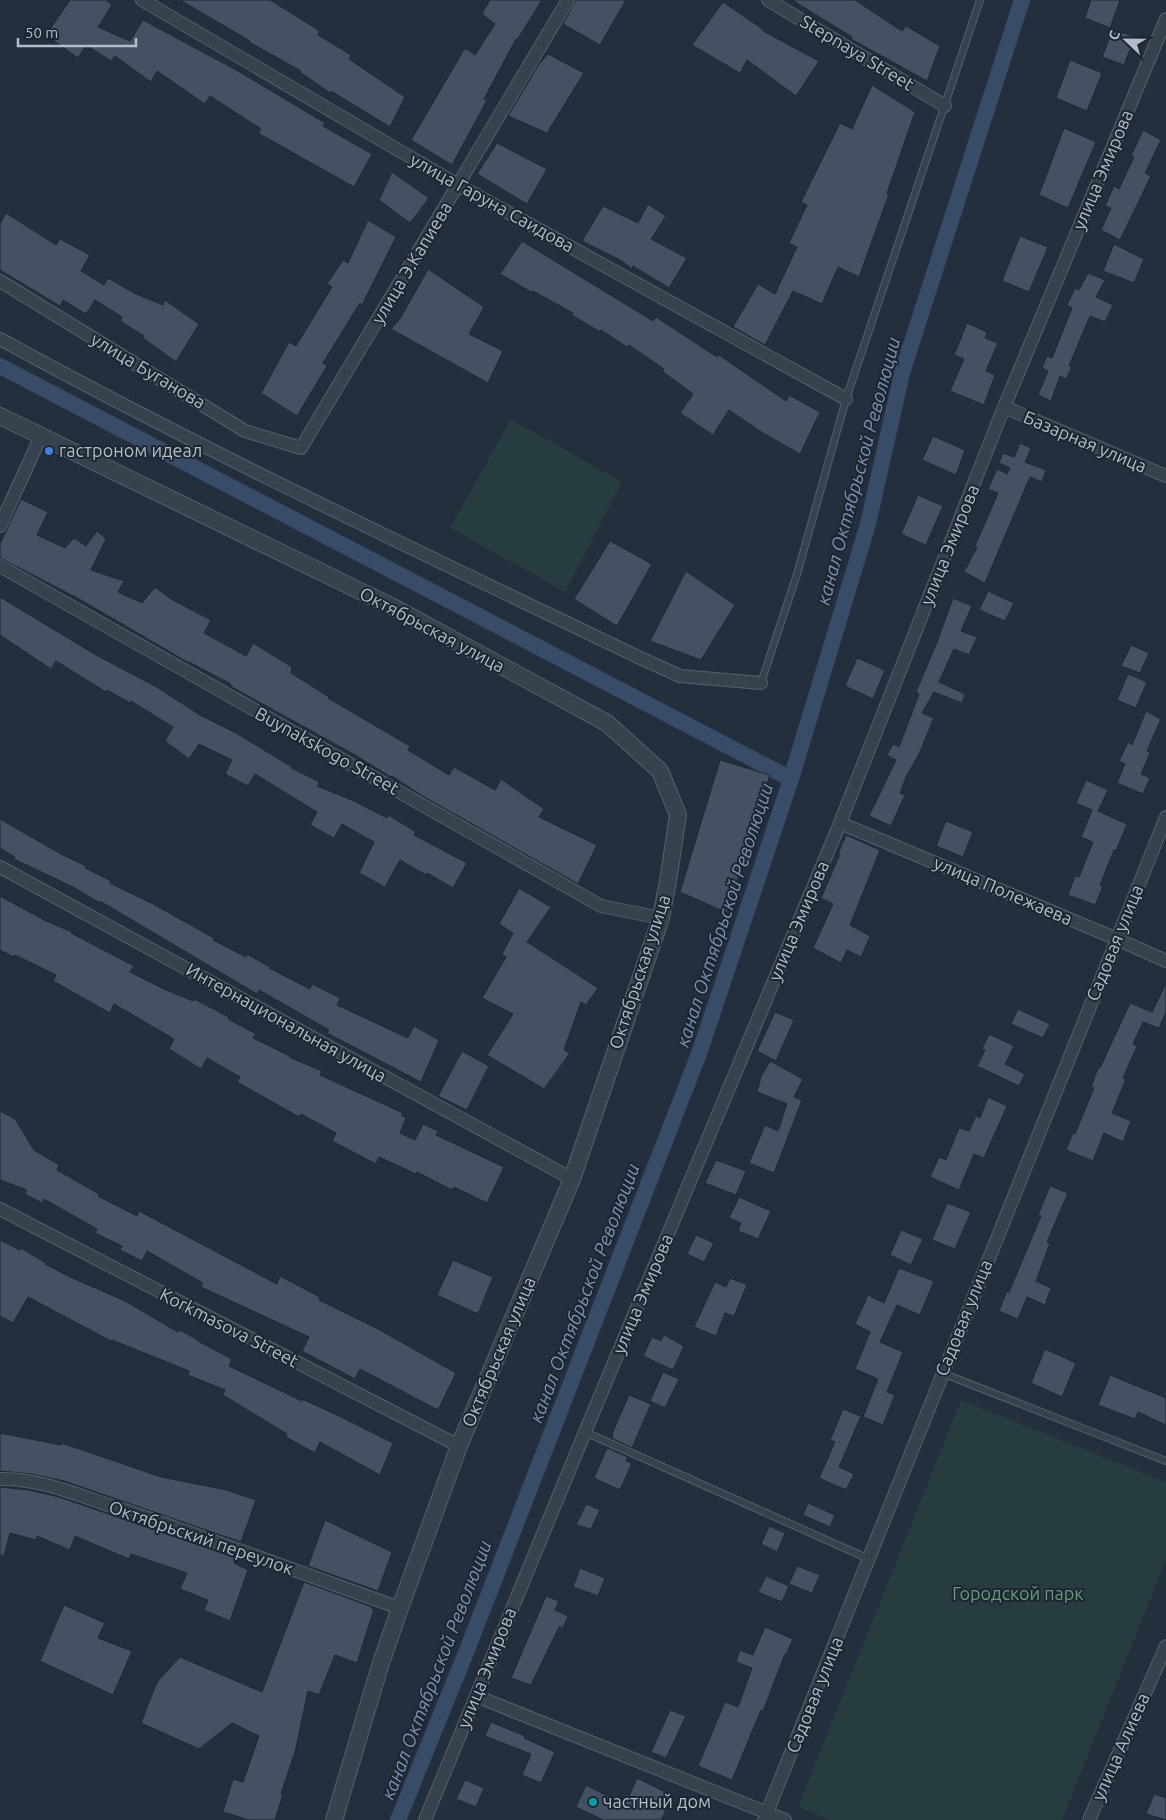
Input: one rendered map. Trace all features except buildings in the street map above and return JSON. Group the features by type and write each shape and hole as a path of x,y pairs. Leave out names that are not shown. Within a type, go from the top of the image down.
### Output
{"street":[{"name":"улица Гаруна Саидова","path":"142,0 458,185 846,399"},
{"name":"улица Э.Капиева","path":"301,448 568,0"},
{"name":"Stepnaya Street","path":"768,0 945,106"},
{"name":"улица Эмирова","path":"425,1820 840,823 1004,407 1166,19"},
{"name":"улица Буганова","path":"0,281 245,431 301,448"},
{"path":"0,339 59,372 328,508 680,676 761,683"},
{"name":"Базарная улица","path":"1004,407 1166,476"},
{"name":"Октябрьская улица","path":"0,416 391,606 607,724 660,771 678,815 661,918 572,1179 459,1446 400,1608 334,1820"},
{"path":"0,526 41,436"},
{"name":"Buynakskogo Street","path":"0,566 601,906 661,918"},
{"name":"Садовая улица","path":"766,1816 1166,817"},
{"name":"улица Полежаева","path":"840,823 1166,960"},
{"name":"Интернациональная улица","path":"0,867 572,1179"},
{"name":"Korkmasova Street","path":"0,1210 459,1446"},
{"name":"Октябрьский переулок","path":"0,1479 17,1479 85,1497 400,1608"},
{"name":"улица Алиева","path":"1089,1820 1166,1646"},
{"path":"476,1696 766,1816 785,1820"}],"lane":[{"path":"761,683 798,571 846,399 980,0"},
{"path":"942,1373 1166,1461"},
{"path":"585,1432 870,1559"}],"green space":[{"path":"511,419 622,482 565,592 450,528"},
{"name":"Городской парк","path":"961,1400 1166,1482 1166,1560 1062,1820 830,1820 798,1807"}],"waterway":[{"name":"канал Октябрьской Революции","path":"398,1820 467,1650 700,1051 791,779 868,524 902,373 1022,0"},
{"path":"0,366 791,779"}],"place":[{"name":"гастроном идеал","path":"49,451"},
{"name":"частный дом","path":"593,1802"}]}
